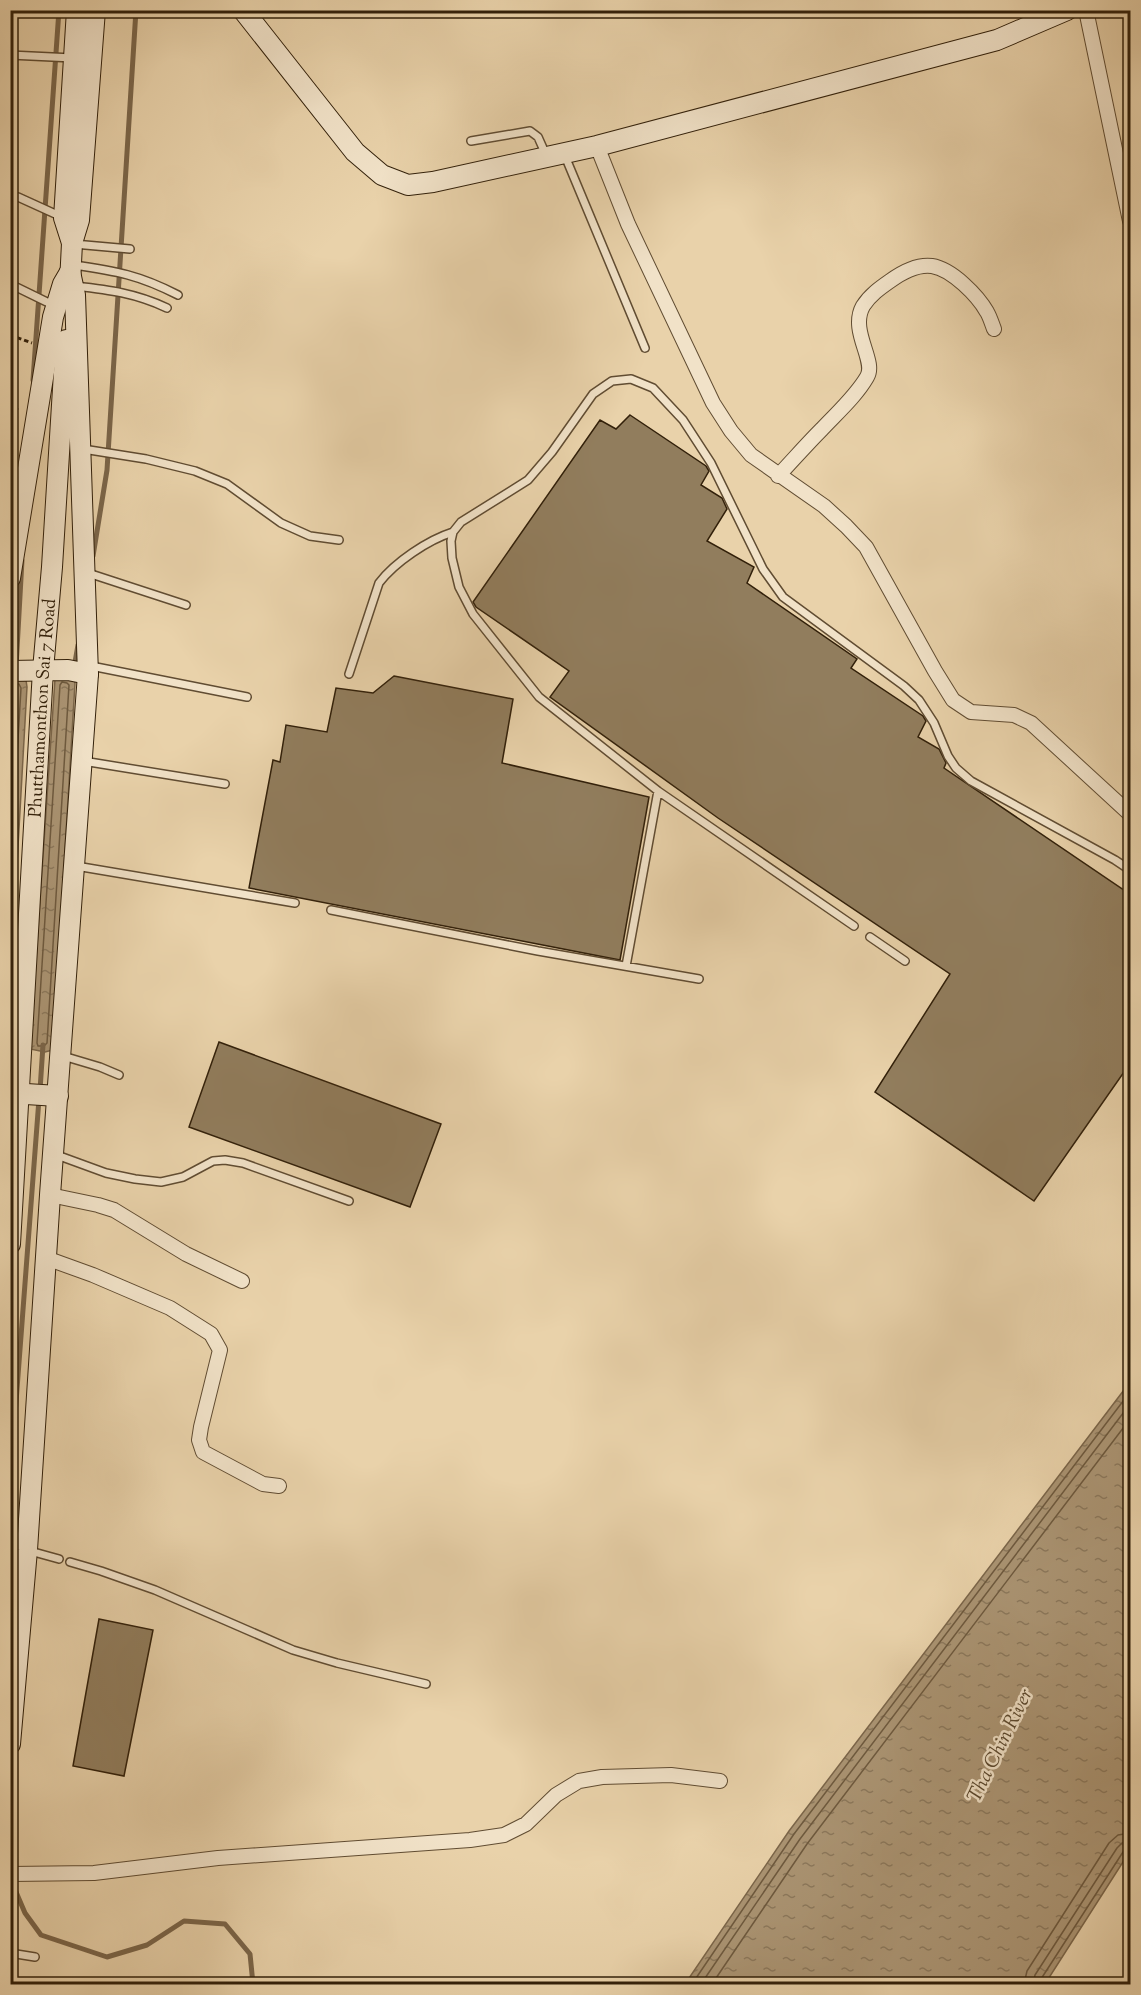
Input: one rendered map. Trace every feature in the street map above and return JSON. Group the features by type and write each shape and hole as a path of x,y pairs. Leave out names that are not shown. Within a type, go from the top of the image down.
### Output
{"main road":[{"name":"Phutthamonthon Sai 7 Road","path":"72,243 64,218 65,57 78,10"},
{"name":"Phutthamonthon Sai 7 Road","path":"10,1244 15,1094 72,274 72,243 79,220 95,10"},
{"path":"243,10 355,152 382,176 408,185 597,146 996,40 1068,10"},
{"path":"10,578 55,306 63,284 72,274"},
{"path":"10,1744 22,1537 54,1154 88,670 86,572 72,274"},
{"path":"10,671 88,670"},
{"path":"15,1094 58,1096"}],"street":[{"path":"1086,10 1131,221"},
{"path":"597,146 628,224 713,403 731,431 752,455 778,476 824,506 866,547 935,672 953,700 971,712 1014,715 1031,723 1131,814"},
{"path":"778,476 849,400 869,374 869,364 863,350 858,323 862,307 874,292 900,273 913,268 932,266 952,274 972,293 987,312 994,329"},
{"path":"50,1195 114,1210 186,1254 242,1281"},
{"path":"46,1258 93,1275 170,1308 211,1334 220,1350 201,1427 200,1440 203,1452 263,1485 279,1486"},
{"path":"10,1874 94,1873 218,1858 346,1850 504,1835 526,1824 556,1796 579,1781 602,1777 672,1775 720,1781"}],"lane":[{"path":"14,55 65,57"},
{"path":"471,141 530,131 555,155 645,348"},
{"path":"18,197 64,218"},
{"path":"72,243 130,249"},
{"path":"72,274 114,270 136,276 178,295"},
{"path":"72,274 167,308"},
{"path":"10,284 55,306"},
{"path":"854,926 658,790 539,698 472,614 459,587 452,558 453,532 461,522 528,480 552,452 593,394 612,381 631,379 653,388 683,420 711,463 763,568 783,597 904,686 919,700 934,723 948,756 956,768 971,781 1131,870"},
{"path":"81,449 146,459 195,471 227,484 281,523 310,536 339,540"},
{"path":"349,674 379,583 385,574 438,537 453,532"},
{"path":"86,572 186,605"},
{"path":"88,670 247,697"},
{"path":"81,761 225,784"},
{"path":"626,966 658,790"},
{"path":"74,866 295,903"},
{"path":"331,910 538,951 699,979"},
{"path":"870,937 905,961"},
{"path":"61,1056 93,1064 119,1075"},
{"path":"54,1154 106,1173 161,1182 183,1177 213,1161 225,1160 243,1163 348,1201"},
{"path":"22,1537 59,1559"},
{"path":"70,1562 154,1590 293,1650 426,1684"},
{"path":"10,1953 35,1957"}],"water":[{"path":"55,679 74,679 75,683 53,1050 45,1052 30,1049"},
{"path":"10,680 26,680 27,687 11,970"},
{"name":"Tha Chin River","path":"1130,1382 1130,1851 1045,1984 685,1984 789,1831"}],"building":[{"path":"630,415 706,466 709,471 701,485 722,498 727,509 707,541 754,567 747,583 857,659 851,668 923,716 926,721 918,737 939,749 946,763 944,768 1131,895 1131,1062 1034,1201 875,1092 950,974 718,818 550,697 569,671 476,607 473,602 600,420 616,429"},
{"path":"394,676 513,699 502,763 649,797 620,960 249,888 273,760 280,762 286,725 327,732 336,688 373,693"},
{"path":"219,1042 441,1124 410,1207 189,1127"},
{"path":"99,1619 153,1630 124,1776 73,1766"}],"waterway":[{"path":"33,380 59,10"},
{"path":"93,556 107,470 136,10"},
{"path":"16,667 22,560"},
{"path":"74,668 78,645"},
{"path":"40,1090 43,1045"},
{"path":"10,1481 39,1099"},
{"path":"16,1892 25,1913 41,1935 107,1957 147,1945 184,1921 225,1924 250,1954 253,1984"}]}
